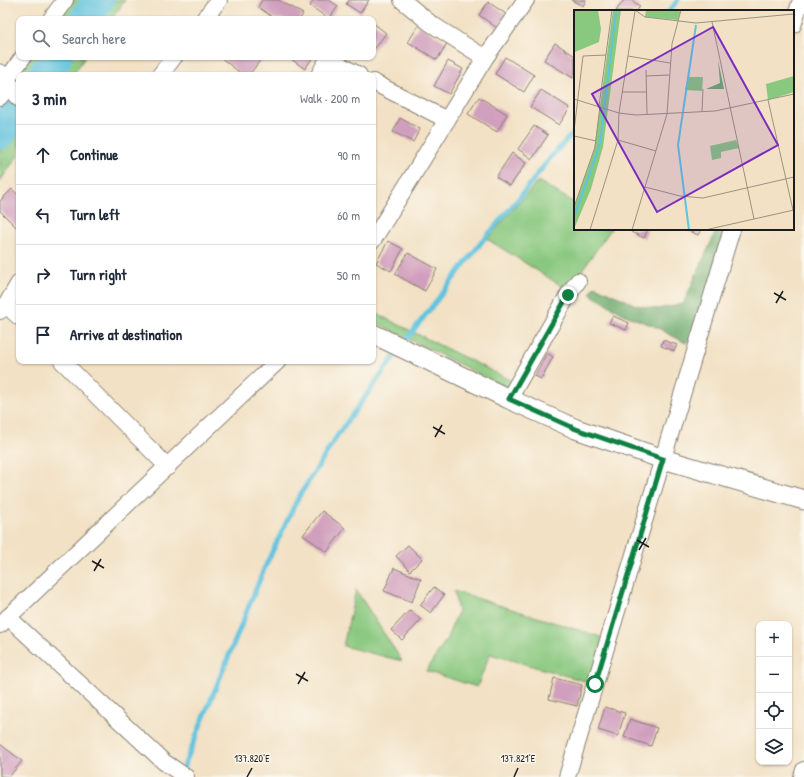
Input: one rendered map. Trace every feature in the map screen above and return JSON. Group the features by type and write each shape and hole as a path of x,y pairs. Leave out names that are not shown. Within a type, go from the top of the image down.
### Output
{"street":[{"path":"53,16 65,0"},
{"path":"207,16 220,0"},
{"path":"402,0 430,23 485,58"},
{"path":"376,235 485,58 526,0"},
{"path":"794,22 801,0"},
{"path":"7,87 21,60"},
{"path":"163,72 172,60"},
{"path":"321,72 327,60"},
{"path":"332,60 354,72"},
{"path":"376,84 447,120"},
{"path":"567,777 732,230"},
{"path":"509,399 568,295 578,281"},
{"path":"16,288 3,308 16,316"},
{"path":"376,335 509,399 576,429 663,459 804,500"},
{"path":"65,364 168,467"},
{"path":"186,777 164,762 4,621 275,364"},
{"path":"802,777 804,770"}],"green space":[{"path":"70,0 125,0 114,16 59,16"},
{"path":"27,60 83,60 75,72 18,72"},
{"path":"16,75 16,158 0,181 0,98"},
{"path":"538,181 574,202 574,230 610,230 568,290 487,239"},
{"path":"717,230 732,230 693,336 686,343 654,326 625,315 590,294 595,286 636,305 657,309 683,304"},
{"path":"376,313 518,384 509,389 376,322"},
{"path":"356,590 402,661 343,646"},
{"path":"454,591 601,637 595,684 490,654 477,687 426,671 446,640 458,612"}],"building":[{"path":"262,0 278,0 303,14 302,16 271,16 258,7"},
{"path":"314,0 329,0 338,6 331,16 325,16 310,6"},
{"path":"349,0 369,0 360,13 346,4"},
{"path":"571,0 586,0 583,6"},
{"path":"624,0 631,0 640,6 638,10 617,10"},
{"path":"488,2 506,14 497,28 479,15"},
{"path":"376,25 386,33 376,47"},
{"path":"419,25 447,43 437,60 408,42"},
{"path":"555,43 574,55 574,76 573,78 544,60"},
{"path":"505,57 534,75 524,92 495,74"},
{"path":"224,60 260,60 251,72 239,72"},
{"path":"292,60 311,60 305,69"},
{"path":"448,61 463,69 449,94 434,86"},
{"path":"541,90 570,108 559,125 530,107"},
{"path":"479,97 507,114 497,132 468,114"},
{"path":"400,118 420,129 413,142 393,132"},
{"path":"534,126 548,135 532,159 518,149"},
{"path":"512,153 526,163 510,186 496,177"},
{"path":"12,189 16,193 16,227 0,211 0,201"},
{"path":"632,230 648,230 644,238 631,232"},
{"path":"686,230 700,230 698,235"},
{"path":"388,241 403,249 391,271 376,263"},
{"path":"408,253 437,269 425,291 395,274"},
{"path":"613,316 629,323 626,330 609,323"},
{"path":"663,340 677,345 674,351 661,346"},
{"path":"547,353 553,357 541,379 535,376"},
{"path":"322,511 345,528 327,552 303,535"},
{"path":"408,545 422,559 410,571 396,556"},
{"path":"394,568 421,579 412,602 384,591"},
{"path":"434,587 444,595 431,613 420,605"},
{"path":"410,610 421,620 402,640 391,630"},
{"path":"554,678 582,685 577,706 549,699"},
{"path":"605,707 625,713 618,736 598,730"},
{"path":"630,719 657,728 651,746 624,737"},
{"path":"0,744 22,761 9,777 0,776"}],"waterway":[{"path":"87,16 99,0"},
{"path":"670,10 678,0"},
{"path":"45,72 55,60"},
{"path":"0,134 16,112"},
{"path":"403,344 484,239 551,157 574,132"},
{"path":"182,771 264,569 298,498 339,433 399,350"}],"route":[{"path":"568,295 509,399 576,429 663,459 595,684"}]}
